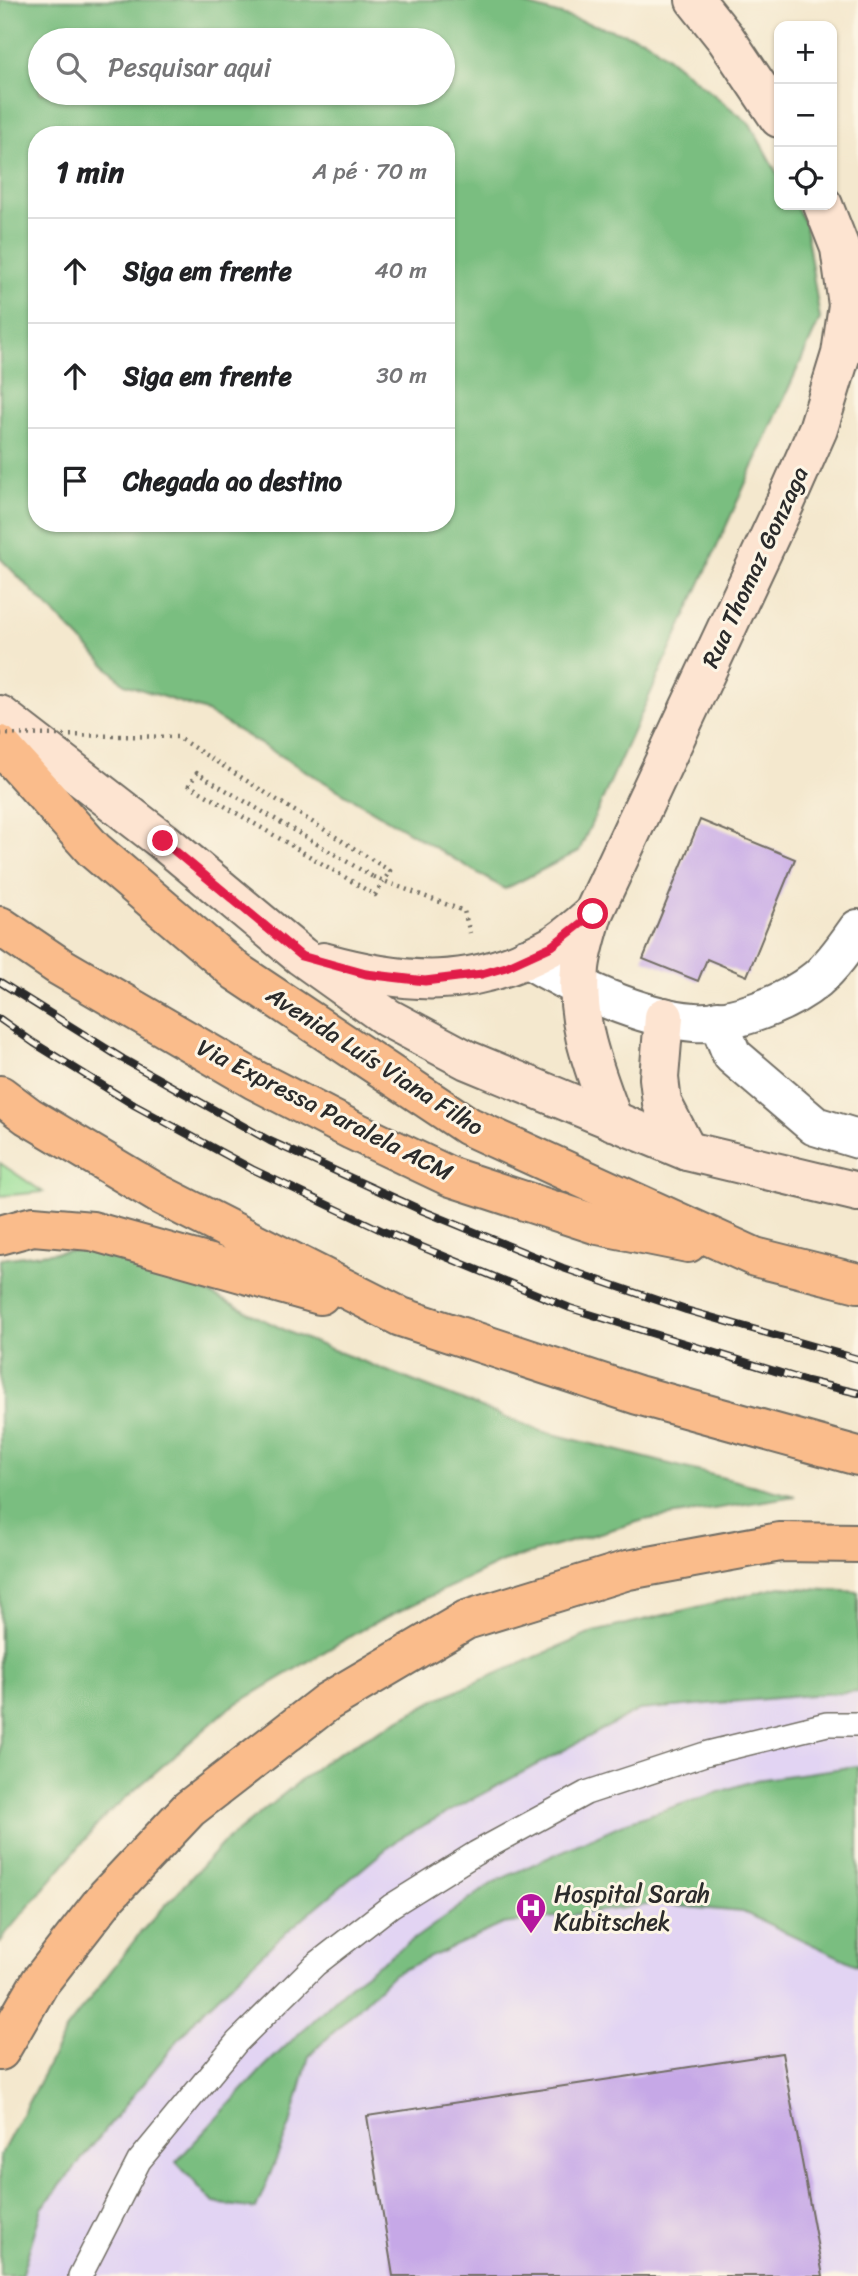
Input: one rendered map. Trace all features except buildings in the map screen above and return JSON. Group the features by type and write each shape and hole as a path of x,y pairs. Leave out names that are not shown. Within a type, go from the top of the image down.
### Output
{"highway":[{"name":"Avenida Luís Viana Filho","path":"0,745 94,850 237,972 468,1126 755,1257 858,1283"},
{"name":"Via Expressa Paralela ACM","path":"0,926 58,966 255,1080 451,1177 598,1225 755,1257"},
{"path":"0,1095 28,1116 157,1193 401,1317"},
{"path":"0,1235 33,1226 92,1231 401,1317 638,1395 858,1456"},
{"path":"0,2051 40,1982 107,1896 190,1809 327,1702 466,1620 628,1570 780,1542 858,1543"}],"main road":[{"path":"695,0 726,39 774,111"},
{"name":"Rua Thomaz Gonzaga","path":"612,1121 582,1028 580,964 593,914 818,429 841,354 848,305 840,248 825,210"},
{"name":"Avenida Luís Viana Filho","path":"0,715 163,841 301,956 388,1018 467,1060 687,1151 858,1192"},
{"name":"Rua Thomaz Gonzaga","path":"301,956 366,974 415,980 482,974 552,946 593,914"},
{"path":"664,1017 659,1078 662,1103 687,1151"}],"street":[{"path":"526,958 579,987 642,1012 696,1023 770,1008 792,997 819,977 858,929"},
{"path":"718,1020 732,1055 784,1100 815,1126 858,1139"}],"lane":[{"path":"80,2276 139,2161 237,2042 315,1965 391,1906 475,1853 586,1793 708,1752 827,1724 858,1724"}],"path":[{"path":"0,734 177,737 390,871 375,895 189,785 197,773 373,877 464,911 482,974"}],"shaded area":[{"name":"Hospital Sarah Kubitschek","path":"858,1648 858,2276 0,2276 0,2231 92,2050 637,1654"}],"green space":[{"path":"0,0 510,0 646,40 750,124 774,168 774,210 798,210 805,223 820,319 579,851 505,889 203,710 124,684 0,558"},
{"path":"0,1163 43,1192 0,1196"},
{"path":"83,1249 192,1285 295,1335 541,1431 795,1496 644,1520 502,1562 368,1626 228,1709 105,1816 6,1933 0,1944 0,1259"},
{"path":"780,1587 858,1592 858,1691 639,1710 398,1839 277,1940 196,2018 42,2208 21,2276 0,2276 0,2156 68,2027 141,1932 222,1844 327,1759 437,1699 594,1632"},
{"path":"858,1766 858,1966 743,1912 654,1904 503,1924 393,1974 309,2056 290,2125 256,2209 214,2203 176,2162 264,2067 351,1984 494,1882 627,1822 756,1780"}],"railway":[{"path":"0,982 123,1059 270,1141 421,1210 563,1268 686,1310 858,1359"},
{"path":"0,1019 134,1105 252,1169 383,1231 570,1308 807,1381 858,1393"}],"place":[{"name":"Hospital Sarah Kubitschek","path":"531,1935"}],"route":[{"path":"163,841 301,956 366,974 425,981 482,974 506,967 552,946 593,914"}]}
